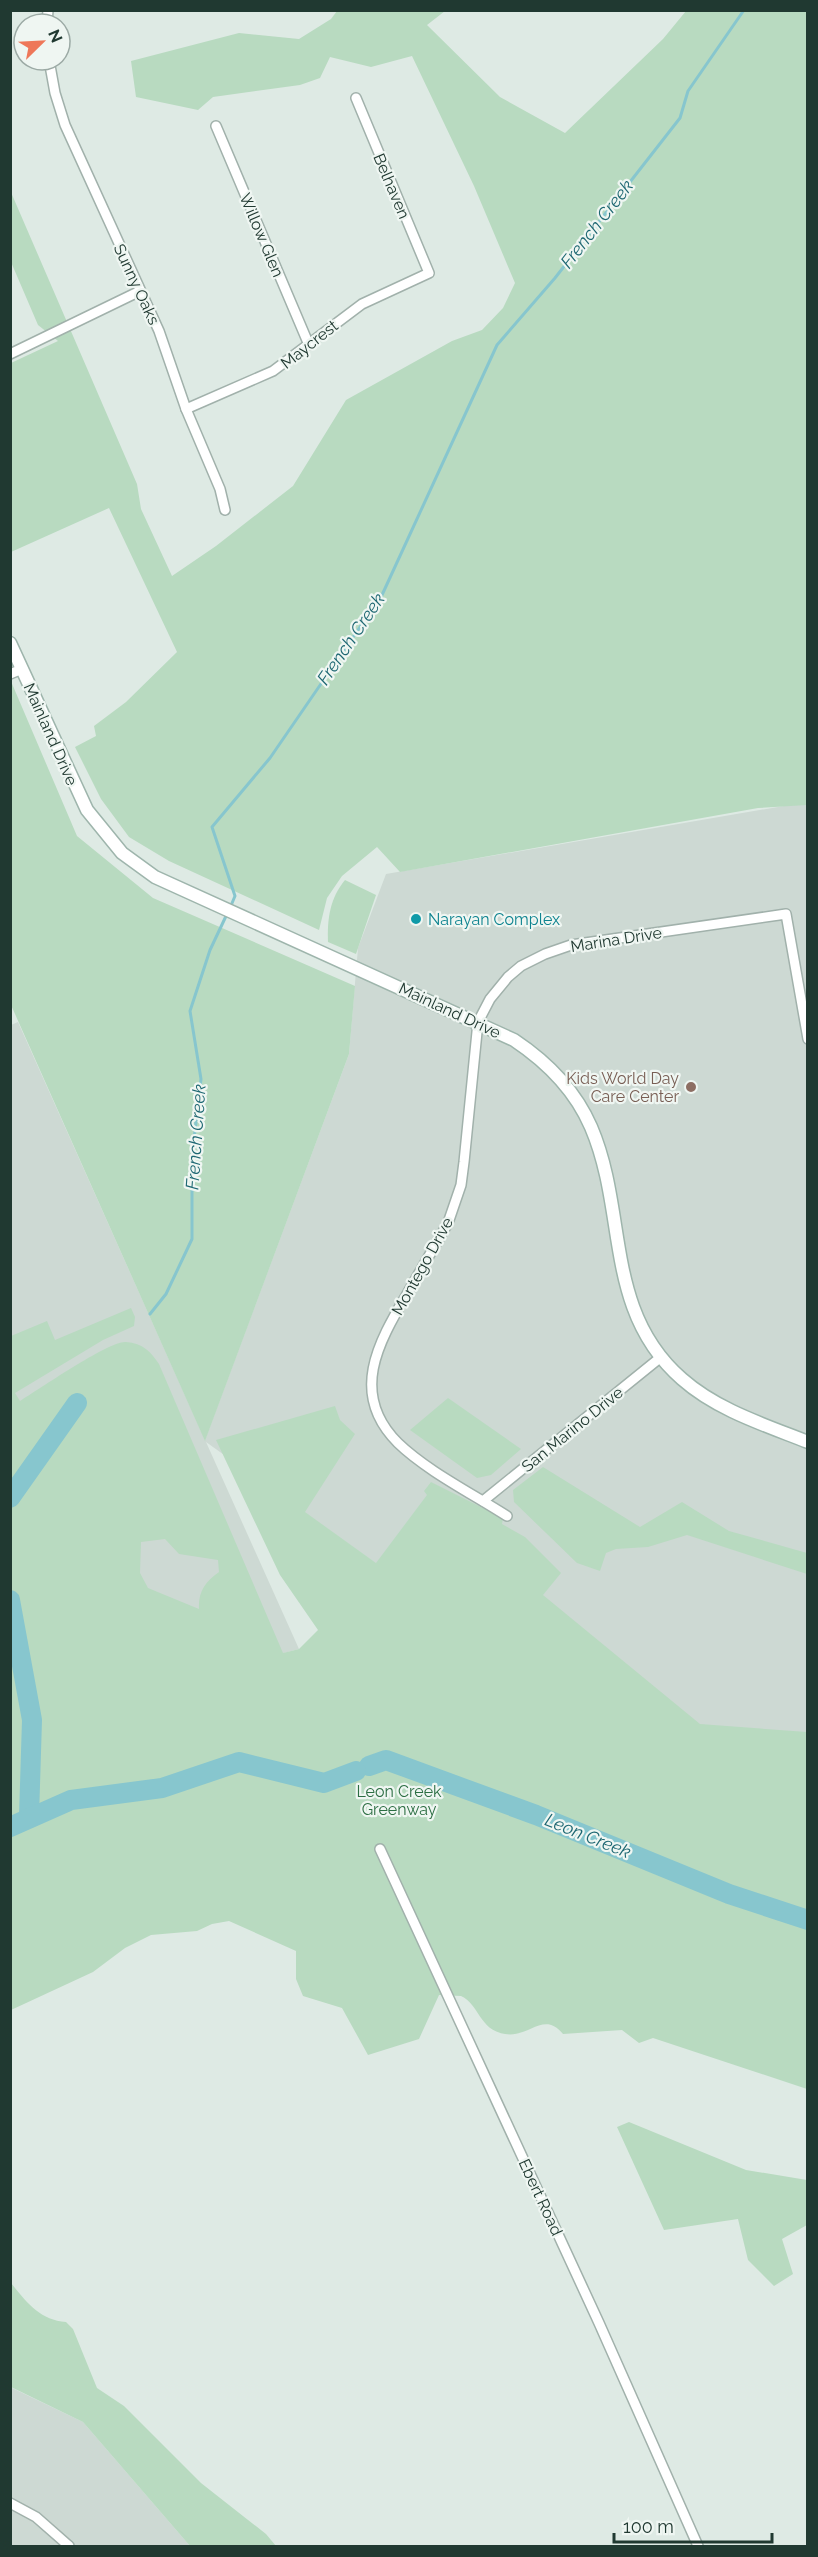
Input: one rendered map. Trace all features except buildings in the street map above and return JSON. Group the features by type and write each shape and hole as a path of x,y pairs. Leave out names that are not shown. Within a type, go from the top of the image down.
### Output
{"main road":[{"name":"Mainland Drive","path":"10,643 16,671 75,788 96,823 129,859 155,877 514,1040 544,1062 558,1076 582,1108 594,1135 603,1164 628,1297 644,1332 660,1356 682,1379 714,1402 807,1442"}],"street":[{"name":"Sunny Oaks","path":"51,72 65,125 165,346 186,409 217,483 225,510"},
{"name":"Belhaven","path":"356,98 429,273"},
{"name":"Willow Glen","path":"216,126 309,345"},
{"name":"Maycrest","path":"186,409 273,371 362,304 429,273"},
{"path":"10,354 140,291"},
{"name":"Marina Drive","path":"478,1022 490,999 508,977 521,966 557,949 786,914 807,1039"},
{"name":"Montego Drive","path":"478,1022 465,1156 456,1204 448,1223 381,1341 371,1380 374,1400 383,1423 399,1444 483,1501"},
{"name":"San Marino Drive","path":"483,1501 660,1356"},
{"path":"483,1501 507,1516"},
{"name":"Ebert Road","path":"380,1849 599,2323 698,2547"},
{"path":"10,2503 36,2517 69,2547"}],"shaded area":[{"path":"807,802 807,1752 653,1745 514,1662 206,1442 299,1649 11,1726 11,1025 18,1022 205,1440 349,1054 358,948 386,874"},
{"path":"10,2387 83,2422 190,2546 11,2546"}],"green space":[{"path":"337,11 445,11 427,25 500,97 565,133 663,39 686,11 807,11 807,805 758,808 400,872 377,847 342,876 327,898 319,930 169,861 129,837 101,799 75,747 96,736 94,726 126,702 177,652 109,508 11,552 11,363 58,341 38,325 11,262 10,190 137,484 141,509 172,576 216,546 293,486 346,400 452,341 482,330 503,308 515,283 474,186 412,56 371,67 330,57 320,78 300,85 213,97 198,110 136,97 131,61 239,33 299,39 331,19"},
{"path":"10,679 77,836 153,898 355,986 349,1054 205,1441 11,1005"},
{"path":"345,880 376,895 356,954 328,942 330,909"},
{"name":"Leon Creek Greenway","path":"131,1308 135,1317 134,1326 103,1340 15,1393 20,1401 90,1357 118,1344 132,1343 150,1352 159,1364 283,1653 299,1649 318,1630 280,1575 216,1440 335,1406 340,1420 355,1434 305,1512 376,1563 427,1495 424,1491 431,1482 503,1518 502,1524 525,1537 561,1573 543,1595 700,1724 807,1732 807,2089 653,2038 639,2043 622,2030 563,2034 549,2024 514,2034 496,2032 461,1996 439,1995 419,2039 368,2055 342,2008 303,1996 296,1979 296,1951 229,1921 212,1924 197,1931 151,1935 125,1948 93,1972 11,2010 11,1336 47,1321 55,1340","holes":["165,1539 179,1554 218,1560 219,1572 203,1588 199,1609 148,1588 140,1573 141,1542"]},
{"path":"448,1398 521,1449 491,1475 477,1478 410,1430"},
{"path":"543,1467 640,1527 682,1502 729,1531 807,1553 807,1574 687,1535 648,1547 616,1549 606,1553 600,1571 577,1563 514,1502 513,1490"},
{"path":"629,2122 746,2170 807,2180 807,2225 782,2239 793,2274 774,2286 748,2260 738,2219 664,2230 617,2127"},
{"path":"11,2283 41,2314 66,2322 73,2329 97,2388 124,2406 201,2483 266,2534 276,2546 190,2546 83,2422 11,2387"}],"waterway":[{"name":"French Creek","path":"230,908 235,896 212,827 270,758 382,595 497,345 555,278 680,118 688,91 744,10"},
{"name":"French Creek","path":"150,1314 166,1294 192,1239 192,1156 201,1079 190,1011 210,950 227,914"},
{"name":"French Creek","path":"10,1498 77,1403"},
{"name":"French Creek","path":"10,1600 32,1720 29,1817"},
{"name":"Leon Creek","path":"369,1766 386,1760 536,1815 729,1894 808,1920"},
{"name":"Leon Creek","path":"10,1827 71,1800 162,1788 239,1762 324,1783 356,1771"}],"place":[{"name":"Narayan Complex","path":"416,919"},
{"name":"Kids World Day Care Center","path":"691,1087"}]}
